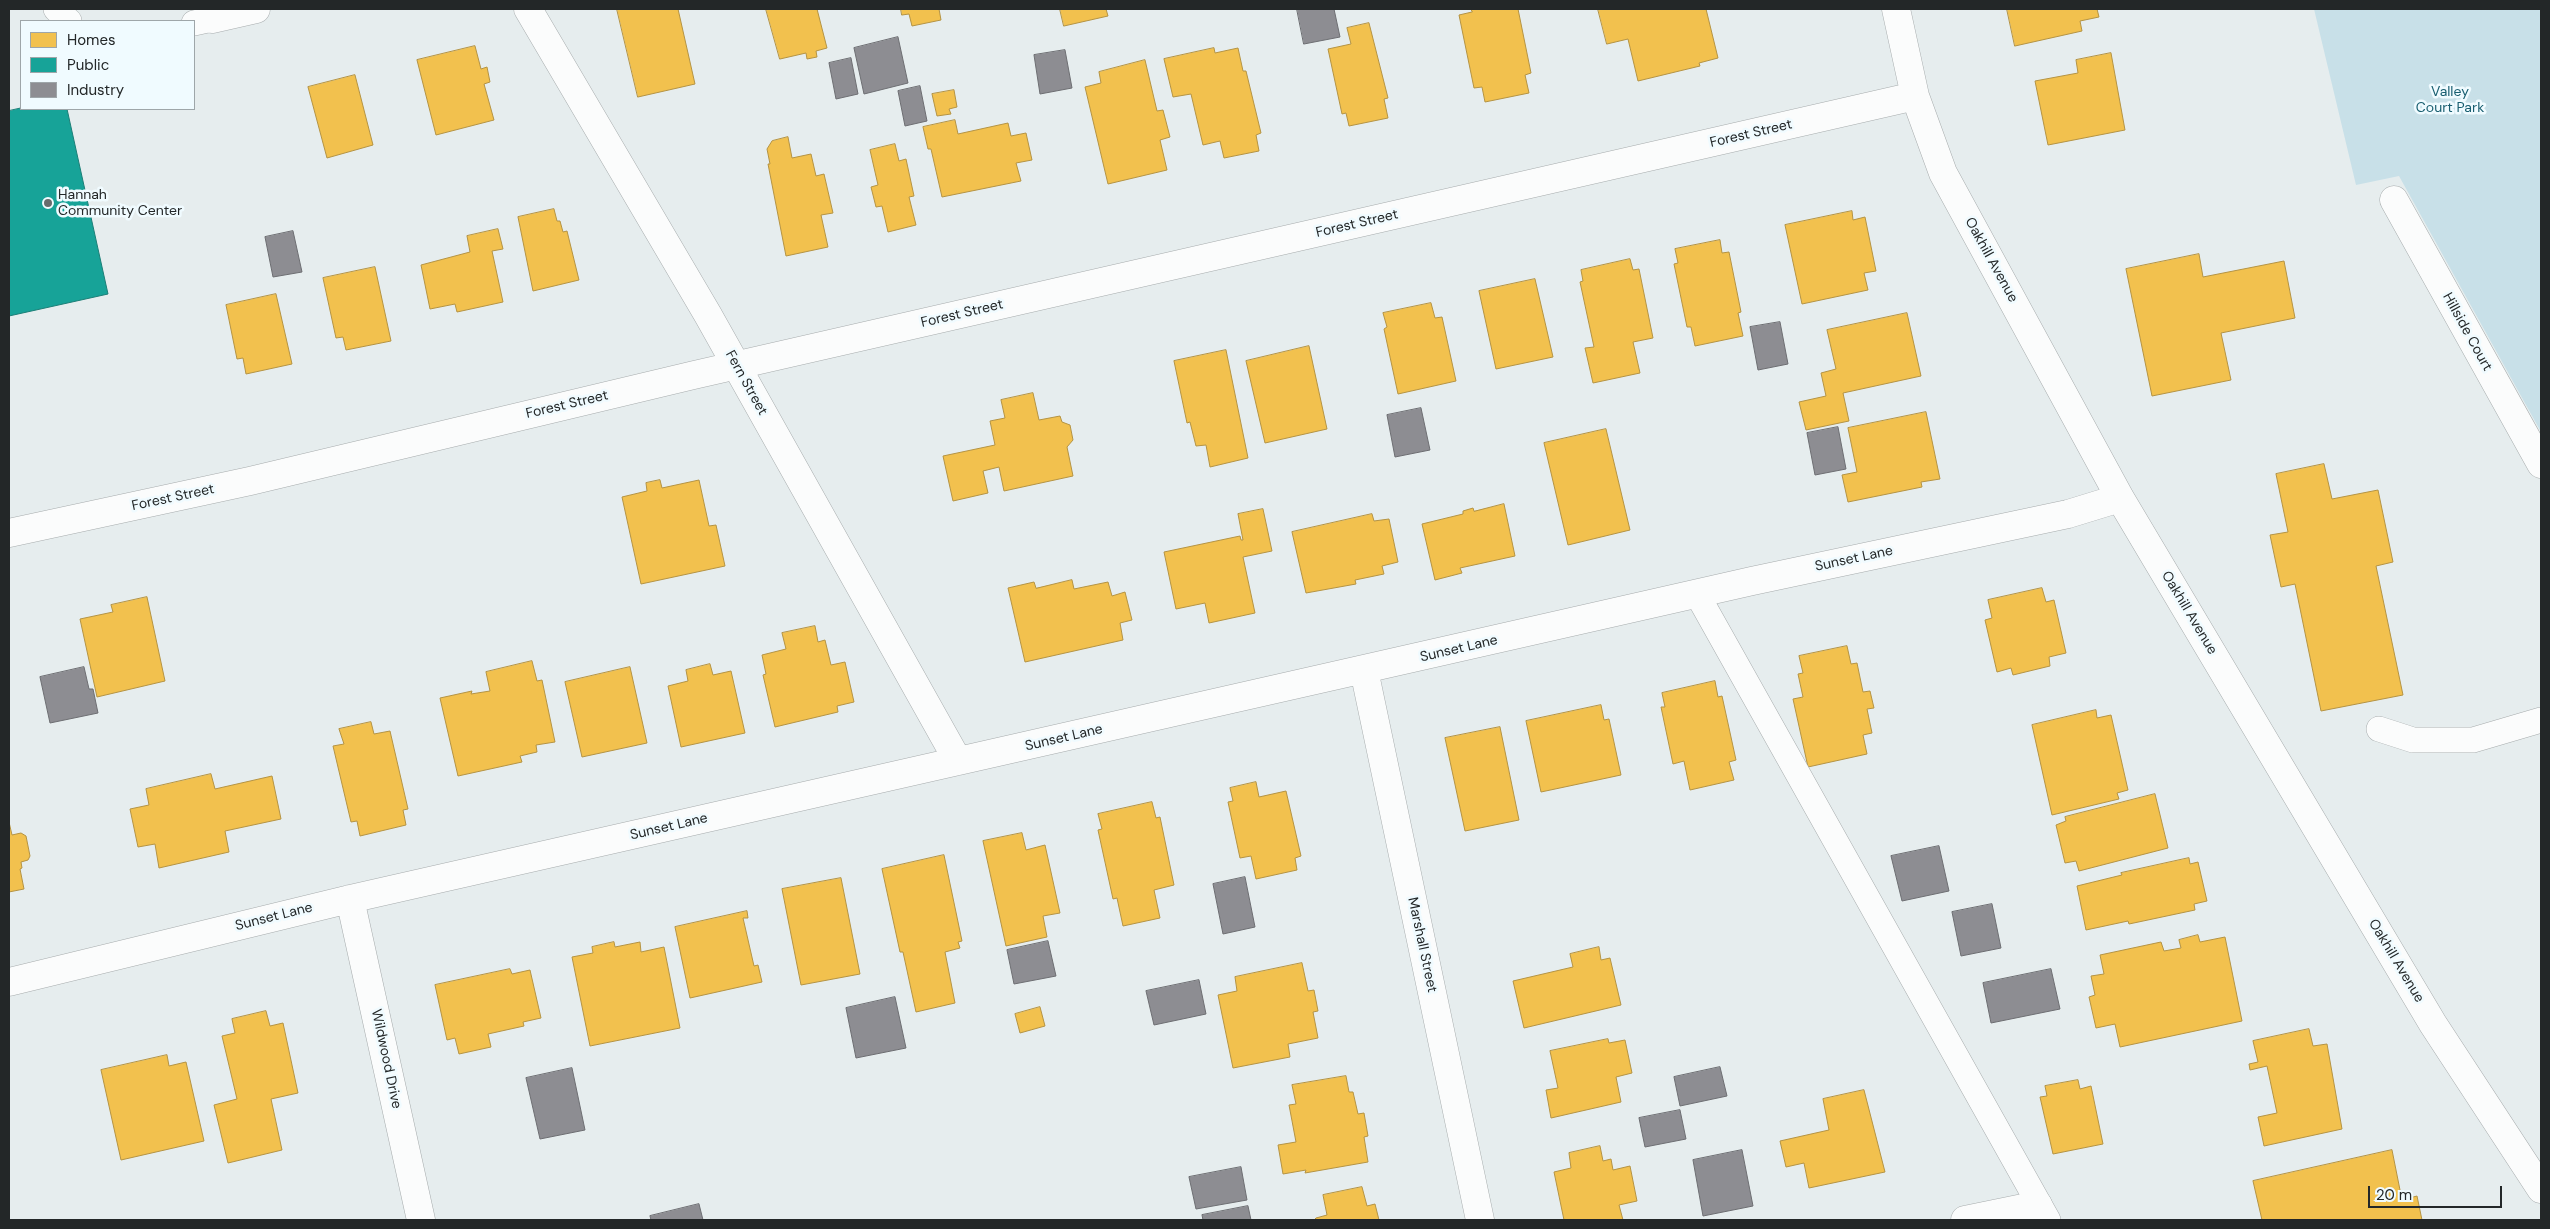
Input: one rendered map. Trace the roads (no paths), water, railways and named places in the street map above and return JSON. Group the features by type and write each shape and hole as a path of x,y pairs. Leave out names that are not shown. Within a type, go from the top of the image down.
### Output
{"street":[{"path":"203,21 256,9"},
{"name":"Fern Street","path":"528,9 736,366 958,761"},
{"name":"Oakhill Avenue","path":"1896,9 1915,96 1943,173 2120,498 2433,1024 2541,1189"},
{"name":"Forest Street","path":"9,533 250,481 736,366 1915,96"},
{"name":"Hillside Court","path":"2394,200 2541,464"},
{"name":"Sunset Lane","path":"9,982 350,899 1697,594 2068,514 2120,498"},
{"name":"Marshall Street","path":"1364,670 1480,1220"},
{"name":"Wildwood Drive","path":"350,899 421,1220"},
{"path":"1965,1220 2043,1213"}],"lane":[{"path":"56,9 67,20"},
{"path":"1697,594 2043,1213"},
{"path":"2379,729 2413,740 2473,740 2541,720"}],"place":[{"name":"Hannah Community Center","path":"48,203"}],"park label":[{"name":"Valley Court Park","path":"2450,100"}]}
